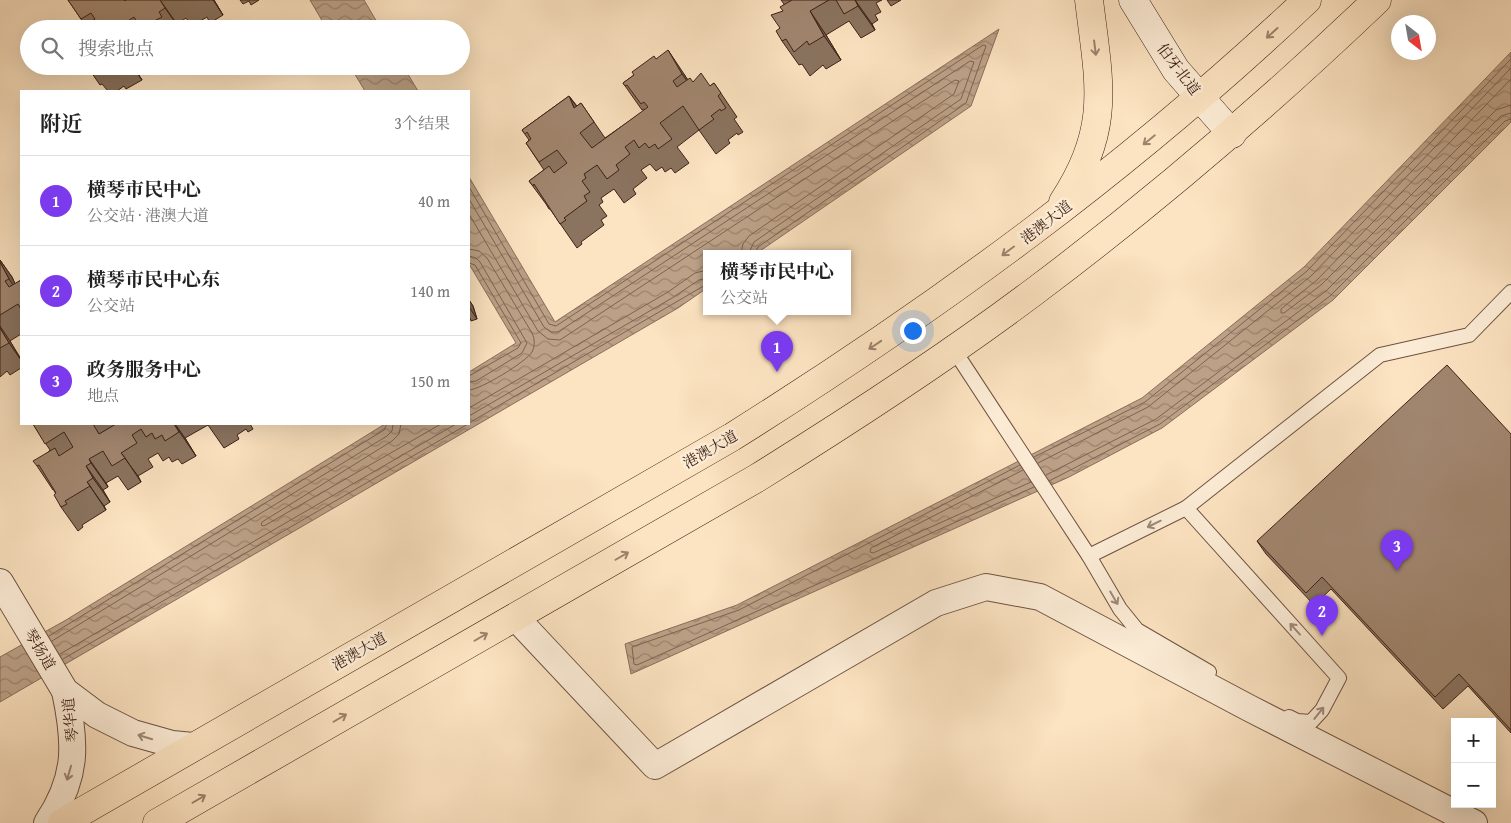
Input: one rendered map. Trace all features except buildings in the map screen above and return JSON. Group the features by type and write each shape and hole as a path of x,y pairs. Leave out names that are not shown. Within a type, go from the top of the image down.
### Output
{"main road":[{"path":"1036,230 1061,205 1080,176 1093,144 1099,110 1098,75 1089,0"},
{"name":"伯牙北道","path":"1133,0 1176,70 1232,134"},
{"name":"港澳大道","path":"62,823 732,437 908,323 1036,230 1200,97 1307,0"},
{"path":"157,823 757,478 852,419 954,350 1116,230 1232,134 1377,0"}],"street":[{"name":"琴扬道","path":"0,582 65,690"},
{"path":"515,617 655,766 936,604 986,587 1040,597 1249,708 1474,823"},
{"name":"琴华道","path":"65,690 97,715 133,734 163,742 193,746"},
{"name":"琴华道","path":"47,823 59,804 72,767 74,728 65,690"}],"lane":[{"path":"1089,556 1186,508 1380,355 1469,335 1511,292"},
{"path":"954,350 1089,556 1120,609 1137,630 1296,721 1311,722 1322,710 1339,678 1186,508"}],"water":[{"path":"310,0 364,0 376,20 322,20"},
{"path":"999,29 971,106 761,250 703,250 703,291 678,308 0,702 0,657 66,620 383,425 470,425 470,371 516,343 470,266 470,179 555,322"},
{"path":"1511,52 1511,122 1333,300 1162,428 1069,477 631,674 625,644 737,605 1142,398 1304,267"},
{"path":"355,75 408,75 417,90 364,90"}],"place":[{"name":"横琴市民中心","path":"777,372"},
{"name":"政务服务中心","path":"1397,571"},
{"name":"横琴市民中心东","path":"1322,636"}]}
